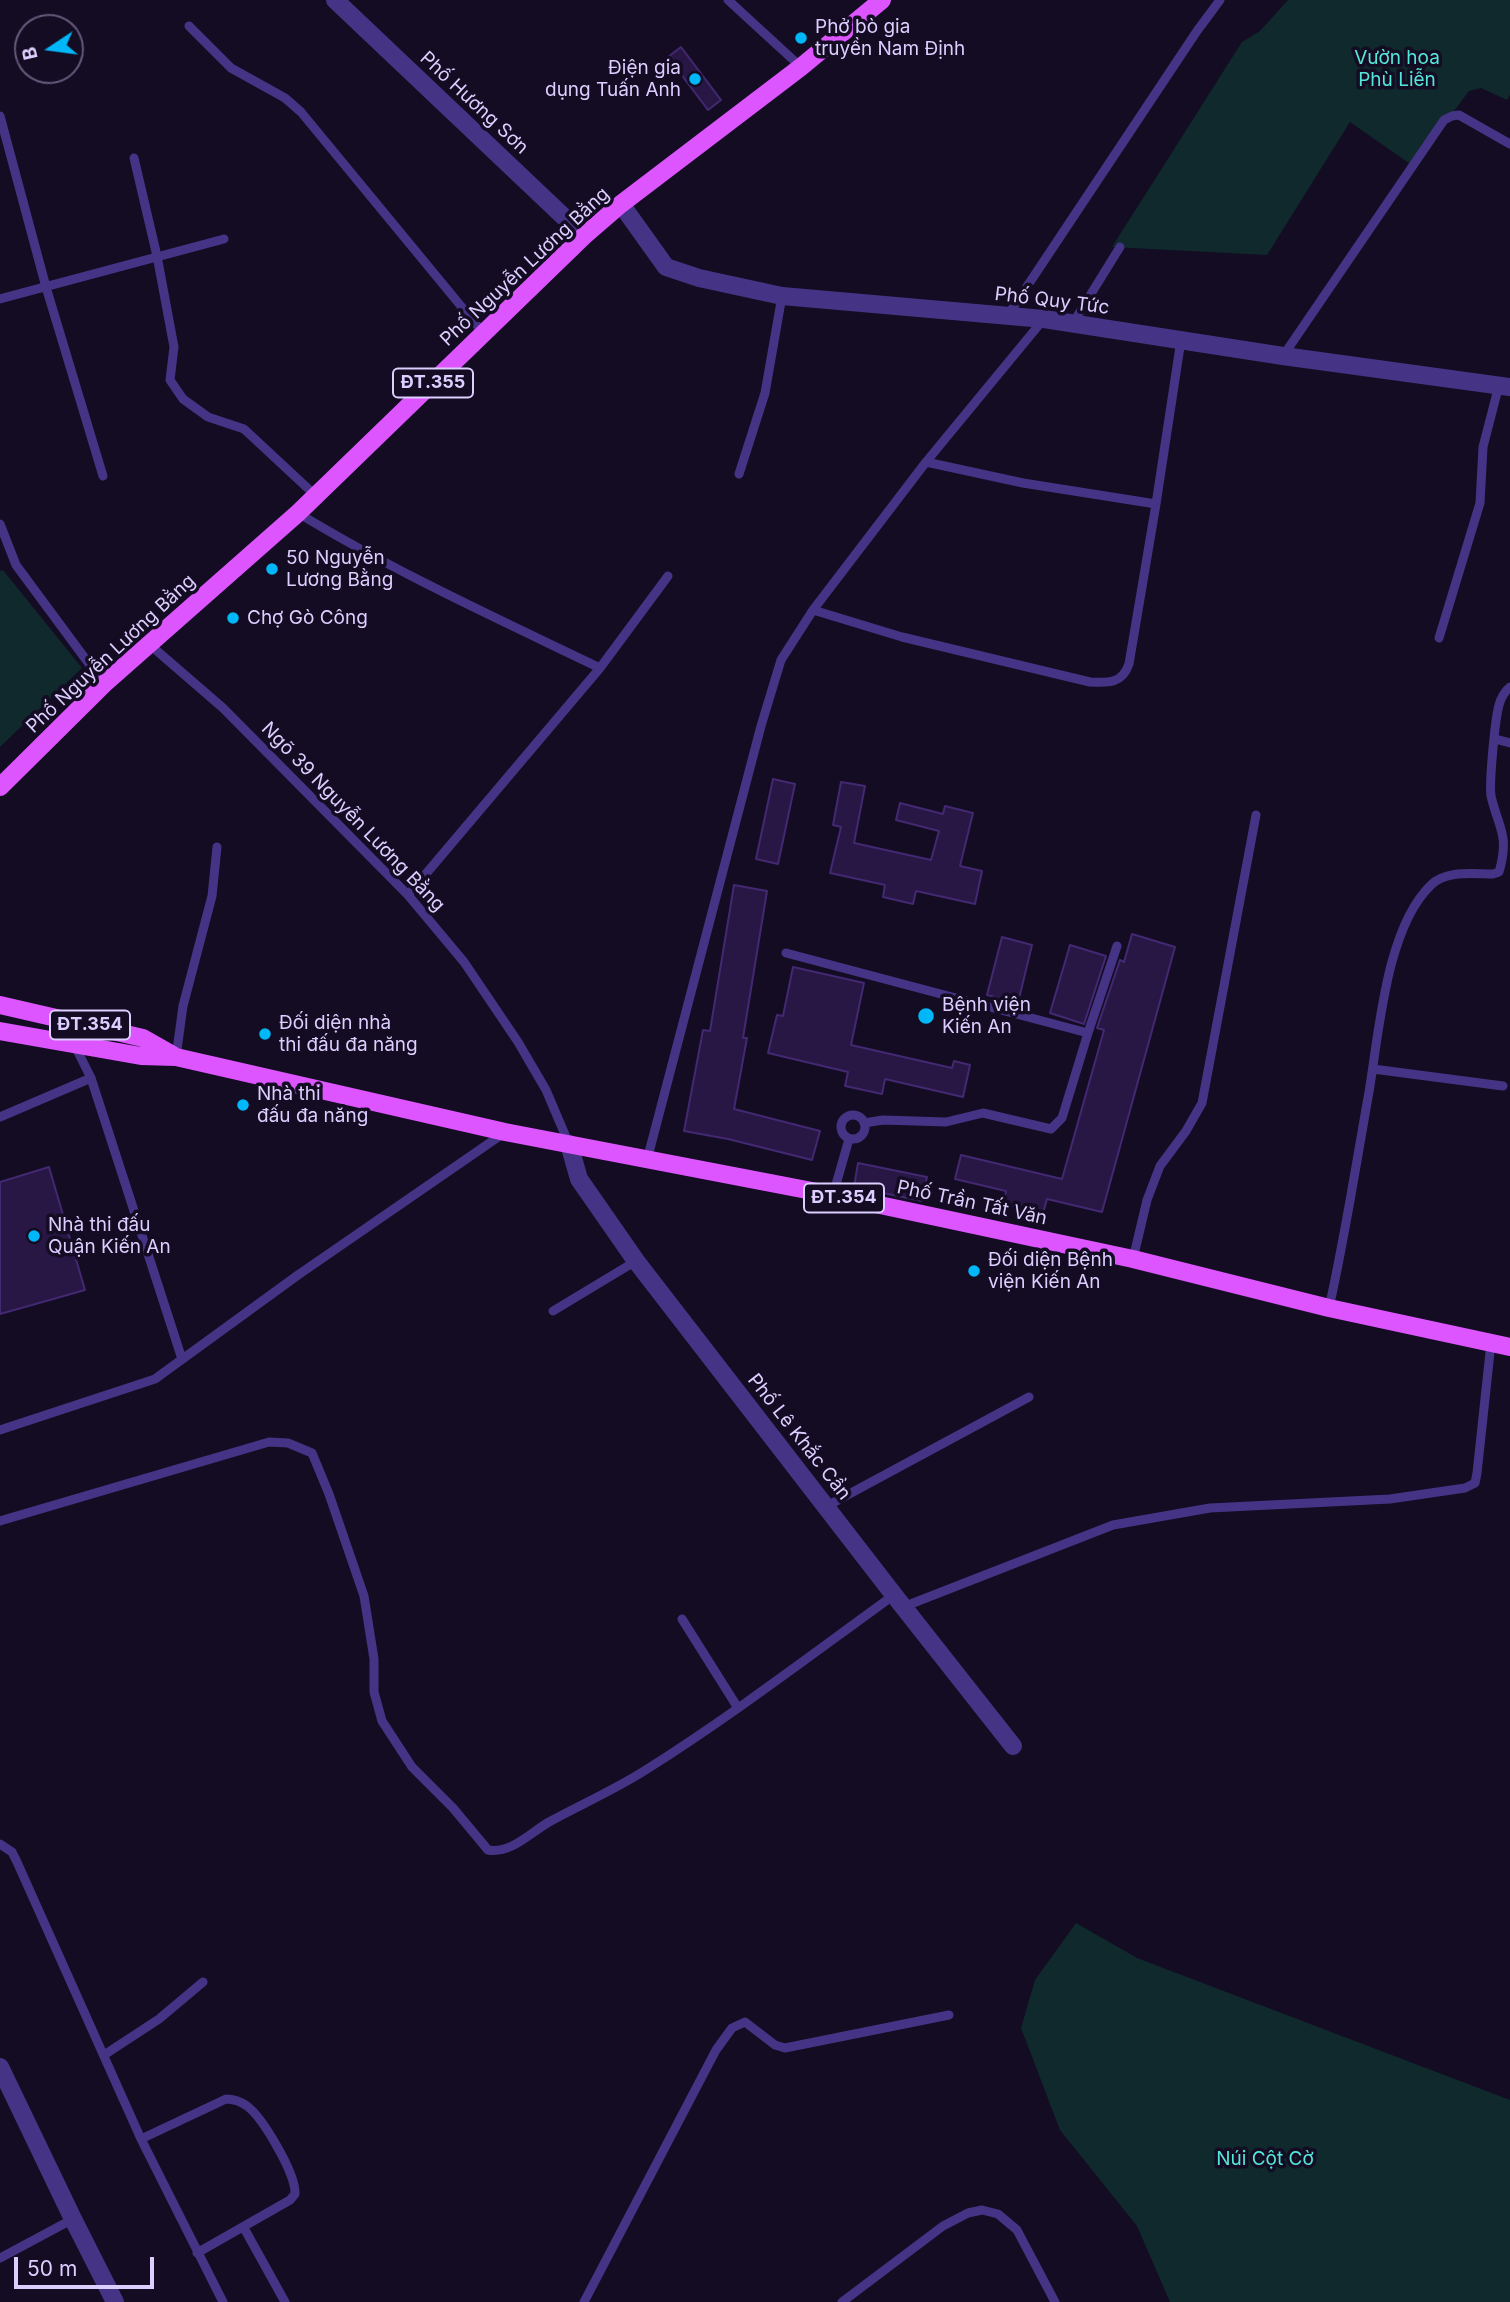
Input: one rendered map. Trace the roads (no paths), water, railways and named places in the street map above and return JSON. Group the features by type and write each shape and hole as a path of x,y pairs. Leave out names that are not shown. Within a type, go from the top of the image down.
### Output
{"main road":[{"name":"Phố Nguyễn Lương Bằng","path":"0,787 104,684 298,513 584,236 621,204 801,68 882,0"},
{"name":"Phố Trần Tất Văn","path":"0,1005 144,1038 176,1057"},
{"name":"Phố Trần Tất Văn","path":"0,1031 141,1056 176,1057 505,1132 833,1195 1133,1259 1329,1308 1510,1347"}],"street":[{"name":"Phố Hương Sơn","path":"335,0 584,236"},
{"name":"Phố Quy Tức","path":"621,204 666,267 699,278 782,296 1044,319 1283,356 1505,386"},
{"name":"Phố Lê Khắc Cần","path":"569,1144 579,1179 636,1261 1013,1746"},
{"path":"0,2067 115,2302"}],"lane":[{"path":"728,0 801,68"},
{"path":"1008,315 1219,0"},
{"path":"190,26 231,68 285,98 301,112 484,334"},
{"path":"1283,356 1444,120 1459,115 1510,144"},
{"path":"0,116 46,287 103,476"},
{"path":"134,158 174,347 170,380 183,399 208,418 244,429 316,496"},
{"path":"0,299 224,239"},
{"path":"1073,323 1120,247"},
{"path":"739,474 765,393 782,296"},
{"path":"647,1160 761,726 782,660 813,610 926,462 1044,319"},
{"path":"813,610 902,637 1090,682 1106,683 1118,680 1129,664 1181,340"},
{"path":"1439,638 1480,503 1483,447 1505,386"},
{"path":"926,462 1023,483 1156,504"},
{"path":"298,513 415,580 600,668"},
{"path":"0,524 16,565 104,684"},
{"path":"408,895 600,668 668,576"},
{"name":"Ngõ 39 Nguyễn Lương Bằng","path":"149,645 223,708 408,895 464,962 518,1042 546,1090 569,1144"},
{"path":"1329,1308 1373,1069 1382,1002 1398,944 1417,902 1432,883 1446,876 1499,872 1508,853 1509,839 1491,795 1500,703 1510,687"},
{"path":"1495,739 1510,743"},
{"path":"1133,1259 1147,1200 1160,1166 1186,1131 1202,1103 1256,815"},
{"path":"176,1057 183,1006 212,896 217,847"},
{"path":"864,1123 883,1119 946,1122 983,1113 1051,1129 1062,1118 1117,946"},
{"path":"786,953 1088,1033"},
{"path":"74,1044 91,1078 182,1359"},
{"path":"1373,1069 1503,1086"},
{"path":"0,1117 91,1078"},
{"path":"856,1115 864,1123 864,1133 855,1140 849,1139 841,1132 840,1127 845,1117 856,1115"},
{"path":"0,1430 155,1378 505,1132"},
{"path":"833,1195 849,1139"},
{"path":"554,1311 636,1261"},
{"path":"0,1521 269,1442 288,1443 312,1453 364,1596 374,1659 374,1692 382,1721 412,1768 453,1808 488,1850 496,1852 506,1849 642,1772 898,1601 1113,1525 1210,1508 1390,1499 1465,1488 1475,1483 1491,1343"},
{"path":"827,1506 1029,1397"},
{"path":"682,1619 738,1708"},
{"path":"0,1844 12,1852 18,1862 141,2139 223,2302"},
{"path":"104,2055 159,2019 203,1982"},
{"path":"584,2302 695,2088 732,2028 746,2022 775,2045 785,2048 949,2015"},
{"path":"141,2139 226,2099 234,2099 249,2107 266,2129 293,2179 295,2194 290,2200 197,2253"},
{"path":"842,2302 943,2226 968,2213 982,2210 998,2214 1017,2230 1055,2302"},
{"path":"0,2258 73,2219"},
{"path":"244,2228 285,2302"}],"place":[{"name":"Phở bò gia truyền Nam Định","path":"801,38"},
{"name":"Điện gia dụng Tuấn Anh","path":"695,79"},
{"name":"50 Nguyễn Lương Bằng","path":"272,569"},
{"name":"Chợ Gò Công","path":"233,618"},
{"name":"Bệnh viện Kiến An","path":"926,1016"},
{"name":"Đối diện nhà thi đấu đa năng","path":"265,1034"},
{"name":"Nhà thi đấu đa năng","path":"243,1105"},
{"name":"Nhà thi đấu Quận Kiến An","path":"34,1236"},
{"name":"Đối diện Bệnh viện Kiến An","path":"974,1271"}],"park label":[{"name":"Vườn hoa Phù Liễn","path":"1397,69"},
{"name":"Núi Cột Cờ","path":"1265,2159"}]}
